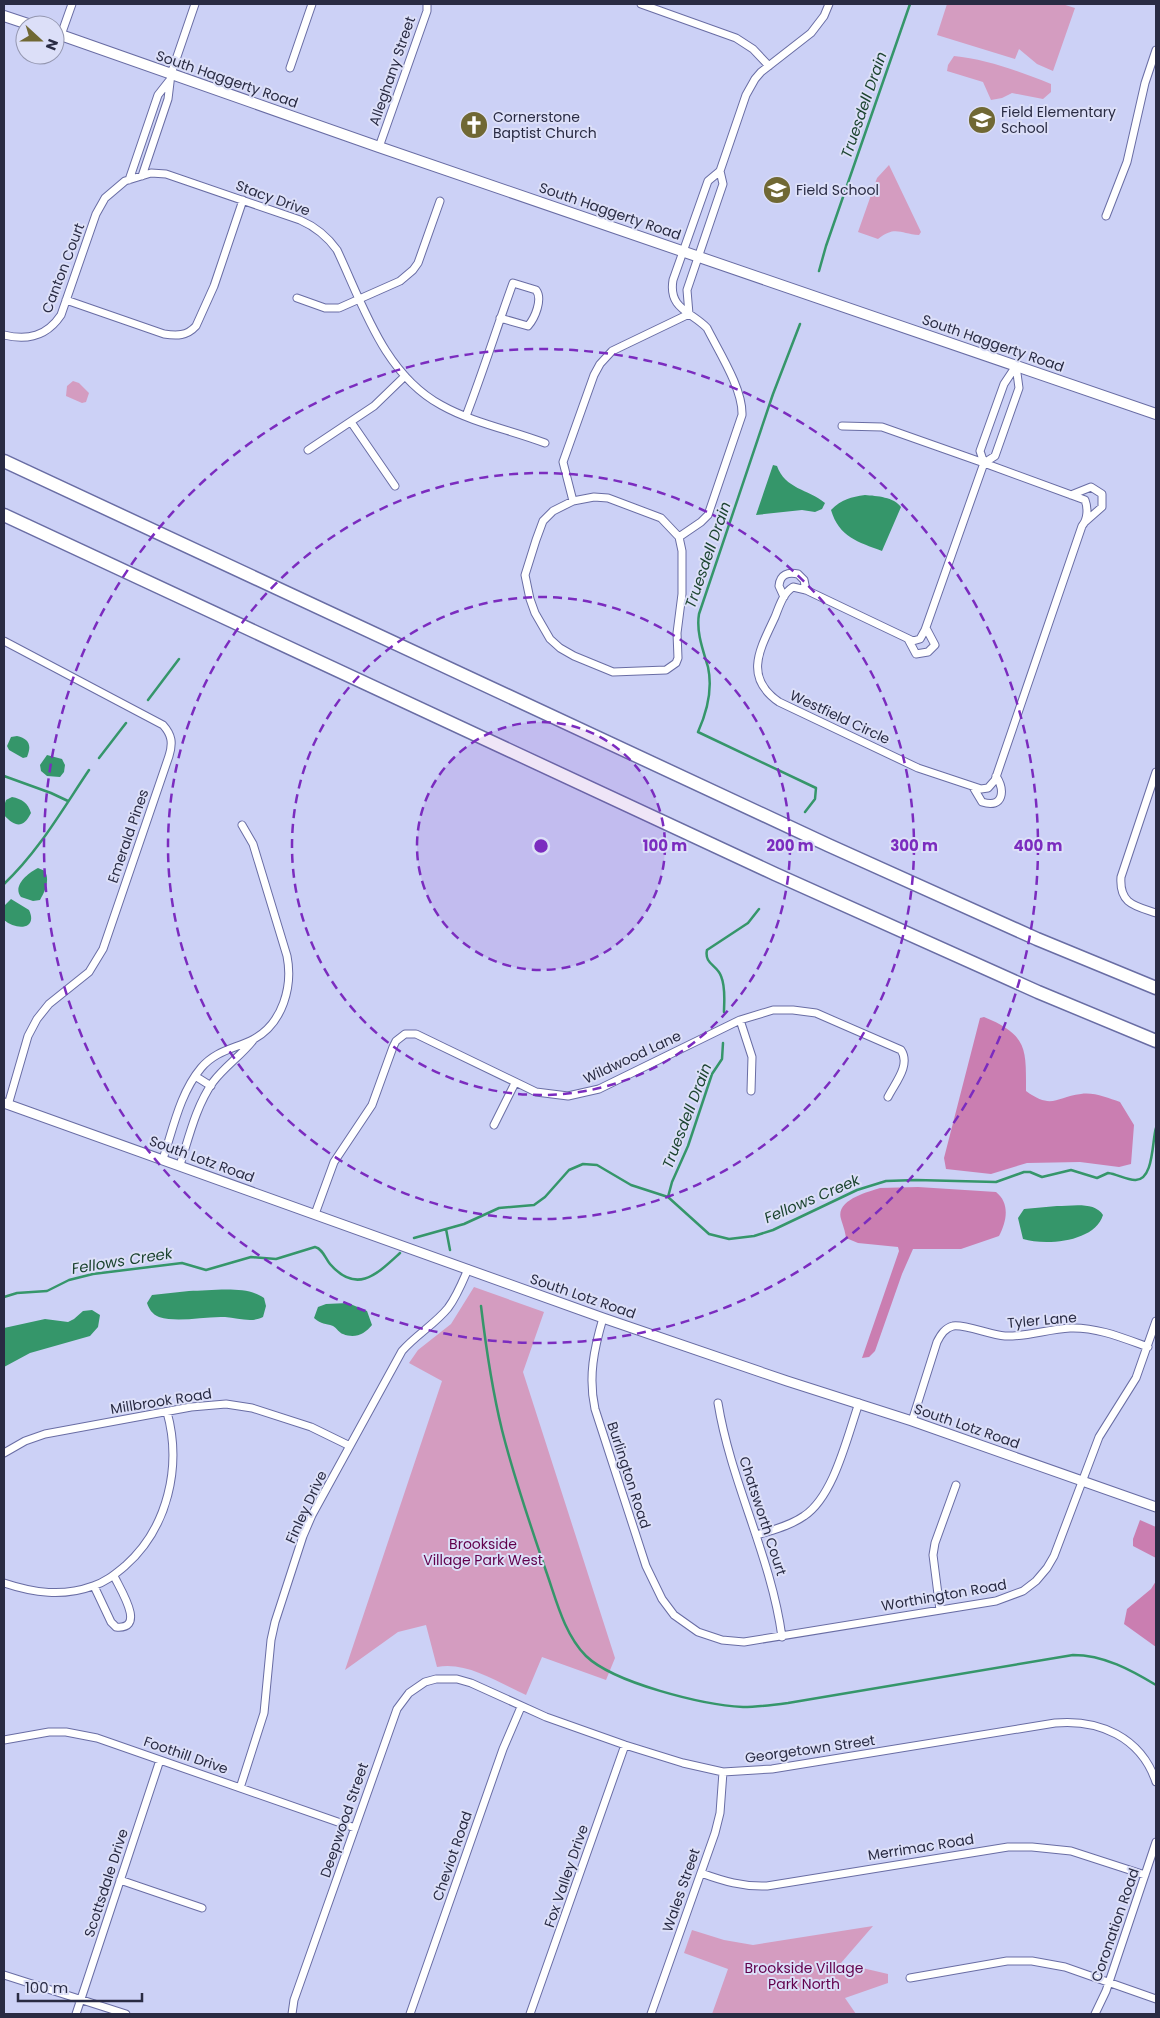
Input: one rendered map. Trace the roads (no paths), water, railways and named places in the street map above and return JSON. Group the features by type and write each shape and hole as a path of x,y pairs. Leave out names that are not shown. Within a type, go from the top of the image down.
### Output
{"highway":[{"path":"4,461 855,857 1037,939 1156,988"},
{"path":"4,515 774,874 1038,992 1156,1041"}],"main road":[{"name":"South Haggerty Road","path":"65,37 170,77 699,256 1156,414"}],"street":[{"path":"65,19 72,4"},
{"path":"142,176 168,99 170,77 195,4"},
{"path":"290,68 312,4"},
{"name":"Alleghany Street","path":"379,147 427,4"},
{"path":"641,4 736,38 754,48 769,66"},
{"path":"679,537 708,515 742,415 738,394 707,328 680,308 673,291 682,251 708,181 720,171 746,95 755,79 811,33 824,16 829,4"},
{"path":"1106,216 1127,162 1145,84 1156,50"},
{"path":"129,180 158,95 170,77"},
{"path":"689,314 687,290 723,184 720,171"},
{"name":"Stacy Drive","path":"142,176 151,173 166,174 300,220 321,232 337,250 381,344 405,376 430,399 451,410 545,443"},
{"name":"Canton Court","path":"4,335 21,339 41,335 55,323 61,315 100,207 112,190 129,180 142,176"},
{"path":"66,300 164,334 178,336 191,331 196,326 214,286 243,200"},
{"path":"297,298 330,309 339,308 400,281 413,270 421,256 440,201"},
{"path":"466,416 500,318 513,283 536,290 539,293 539,299 528,326 500,318"},
{"path":"673,291 687,290"},
{"path":"572,501 563,462 594,375 600,364 612,351 689,314"},
{"path":"984,463 995,456 1019,388 1016,366"},
{"path":"908,639 913,641 920,639 926,628 984,463 980,451 1004,384 1016,366"},
{"path":"308,450 383,398 405,376"},
{"path":"351,422 395,486"},
{"name":"Westfield Circle","path":"842,426 882,427 1085,500 1088,507 1085,522"},
{"name":"Westfield Circle","path":"926,628 935,645 928,652 916,654 908,639 806,590 804,580 798,574 787,574 782,576 779,586 784,597 760,650 757,664 760,680 772,698 918,768 973,787 982,802 991,804 996,802 1002,795 1002,790 996,776 1082,526 1102,507 1102,494 1092,487 1071,495"},
{"path":"594,497 608,498 661,518 679,537 682,551 682,594 677,633 678,658 671,666 660,671 613,672 574,656 560,648 550,639 536,613 527,587 527,569 544,521 553,511 572,501 594,497"},
{"path":"784,597 793,588 806,590"},
{"name":"Emerald Pines","path":"4,641 162,725 169,731 172,742 169,756 102,949 88,972 49,1004 37,1019 28,1036 6,1104"},
{"path":"1156,772 1121,877 1120,886 1123,895 1130,904 1156,913"},
{"path":"973,787 988,788 996,776"},
{"path":"180,1165 198,1111 211,1086 221,1073 269,1025 279,1013 285,998 289,974 287,956 253,844 242,825"},
{"name":"Wildwood Lane","path":"315,1214 334,1162 345,1143 368,1112 380,1087 393,1047 400,1037 405,1034 416,1034 515,1083 544,1094 568,1096 599,1089 740,1020 773,1010 793,1010 816,1013 897,1047 903,1053 904,1066 888,1097"},
{"path":"740,1020 752,1057 751,1091"},
{"path":"163,1159 185,1093 201,1068 214,1057 235,1045 254,1039"},
{"path":"195,1076 211,1086"},
{"path":"494,1125 515,1083"},
{"name":"South Lotz Road","path":"6,1104 603,1318 787,1381 912,1421 1156,1507"},
{"name":"Finley Drive","path":"240,1788 264,1713 271,1640 281,1602 307,1526 402,1351 447,1309 457,1295 468,1270"},
{"name":"Burlington Road","path":"603,1318 592,1362 594,1409 652,1580 668,1607 689,1627"},
{"name":"Worthington Road","path":"689,1627 710,1637 732,1642 744,1642 1007,1598 1023,1591 1036,1581 1054,1556 1081,1480 1102,1430 1136,1378 1156,1321"},
{"name":"Tyler Lane","path":"912,1421 937,1342 944,1330 952,1326 961,1326 984,1333 1006,1336 1028,1335 1057,1329 1085,1329 1108,1333 1148,1347"},
{"name":"Chatsworth Court","path":"718,1403 723,1436 776,1597 782,1637"},
{"path":"756,1535 797,1520 810,1512 820,1501 829,1488 859,1403"},
{"name":"Millbrook Road","path":"4,1453 25,1441 45,1434 206,1405 242,1406 311,1427 350,1446"},
{"path":"4,1583 37,1592 52,1593 94,1586 114,1576 145,1544 156,1527 172,1478 174,1456 167,1412"},
{"path":"940,1610 933,1555 935,1543 956,1485"},
{"path":"94,1586 111,1622 116,1627 128,1626 131,1621 131,1614 114,1576"},
{"name":"Deepwood Street","path":"292,2014 294,2000 397,1710 404,1698 414,1688 425,1682 448,1678 464,1680"},
{"name":"Georgetown Street","path":"464,1680 521,1707 625,1746 683,1764 723,1772 772,1769 1055,1723 1079,1721 1112,1731 1135,1748 1149,1766 1156,1782"},
{"name":"Cheviot Road","path":"410,2014 503,1749 521,1707"},
{"name":"Foothill Drive","path":"4,1740 49,1732 66,1732 97,1738 355,1828"},
{"name":"Fox Valley Drive","path":"530,2014 625,1746"},
{"name":"Scottsdale Drive","path":"76,2014 160,1760"},
{"name":"Wales Street","path":"651,2014 719,1820 723,1772"},
{"name":"Coronation Road","path":"1095,2014 1109,1982 1156,1842"},
{"name":"Merrimac Road","path":"701,1873 733,1883 767,1886 990,1848 1032,1847 1084,1854 1145,1875"},
{"path":"120,1880 202,1908"},
{"path":"910,1978 1018,1960 1055,1964 1156,1999"},
{"path":"4,1975 126,2014"}],"waterway":[{"name":"Truesdell Drain","path":"819,271 910,4"},
{"name":"Truesdell Drain","path":"800,324 773,394 699,614 699,634 708,667 710,684 706,709 698,732 816,788 815,799 805,812"},
{"path":"148,700 179,659"},
{"path":"99,758 126,723"},
{"path":"4,884 39,844 89,770"},
{"path":"4,776 68,801"},
{"name":"Truesdell Drain","path":"724,1012 723,981 719,972 707,958 707,950 748,923 759,909"},
{"name":"Truesdell Drain","path":"668,1197 672,1182 688,1146 712,1074 722,1059 723,1043"},
{"name":"Fellows Creek","path":"414,1238 464,1224 499,1208 534,1205 545,1197 569,1170 583,1164 597,1165 631,1185 668,1197 709,1234 729,1239 754,1236 773,1230 857,1190 886,1181 996,1182 1024,1172 1030,1172 1042,1177 1071,1170 1097,1178 1108,1173 1132,1180 1141,1179 1149,1167 1156,1128"},
{"path":"446,1229 450,1250"},
{"name":"Fellows Creek","path":"4,1297 17,1293 47,1291 69,1280 93,1274 182,1263 206,1270 251,1257 276,1259 315,1247 322,1252 330,1264 340,1273 358,1280 375,1274 400,1253"},
{"path":"481,1306 498,1415 528,1518 566,1627 578,1647 599,1666 617,1675 660,1691 706,1702 743,1707 788,1703 1073,1655 1096,1658 1117,1664 1156,1685"}],"place":[{"name":"Field Elementary School","path":"982,120"},
{"name":"Cornerstone Baptist Church","path":"474,125"},
{"name":"Field School","path":"777,190"}],"park label":[{"name":"Brookside Village Park West","path":"483,1552"},
{"name":"Brookside Village Park North","path":"804,1976"}]}
